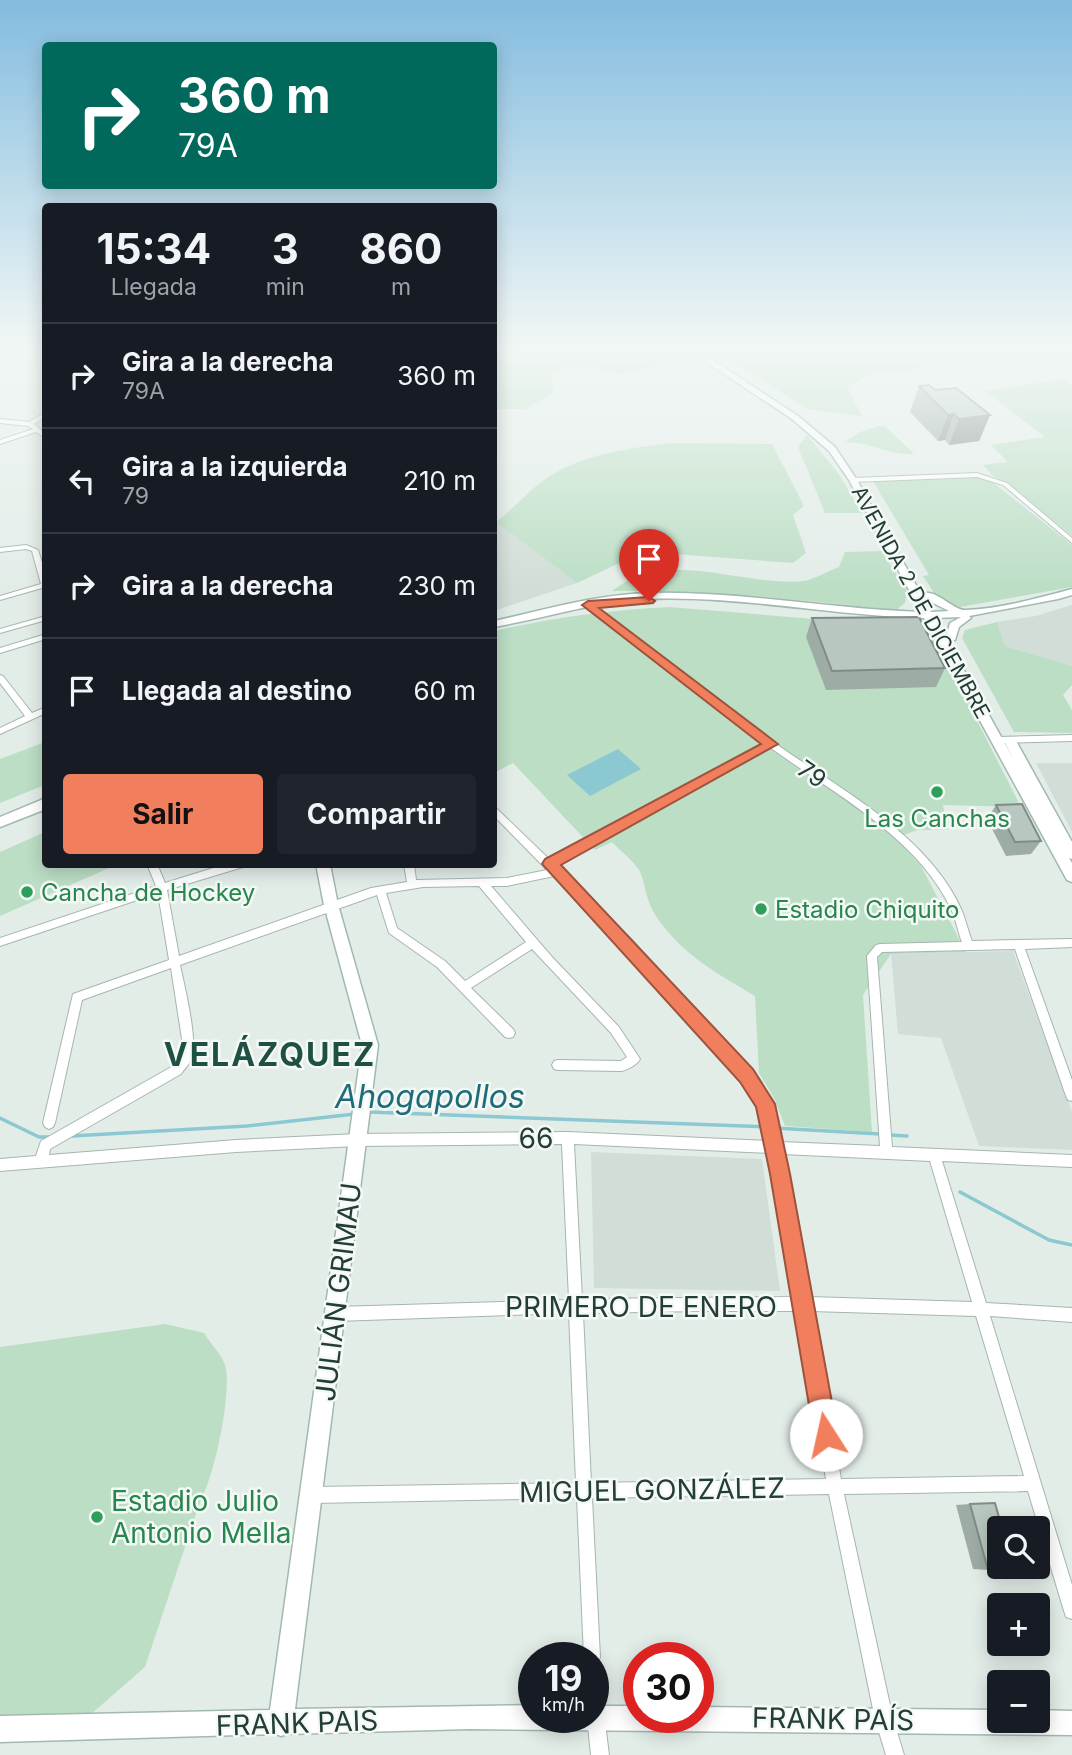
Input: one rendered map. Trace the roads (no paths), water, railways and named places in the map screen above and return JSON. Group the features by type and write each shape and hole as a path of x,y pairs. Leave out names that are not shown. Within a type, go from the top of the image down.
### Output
{"main road":[{"name":"AVENIDA 2 DE DICIEMBRE","path":"809,428 831,447 858,480"},
{"name":"AVENIDA 2 DE DICIEMBRE","path":"817,428 837,445 858,480 922,597 1072,854"},
{"path":"497,623 590,605 649,601 714,602 901,617 934,617 1046,607 1071,595"},
{"path":"901,617 922,597 965,615"},
{"path":"901,617 947,639 954,625 965,615"},
{"name":"AVENIDA 2 DE DICIEMBRE","path":"1004,739 1072,876"},
{"path":"0,822 42,805"},
{"name":"JULIÁN GRIMAU","path":"281,1724 370,1045 331,905 324,868"},
{"name":"FRANK PAIS","path":"0,1728 518,1717"},
{"name":"FRANK PAÍS","path":"609,1718 1072,1723"}],"street":[{"path":"0,442 37,429 42,433"},
{"path":"858,480 977,475 992,478 1005,484 1072,541"},
{"path":"0,550 26,547 34,550 42,578"},
{"path":"35,557 42,556"},
{"path":"0,598 42,588"},
{"name":"79","path":"590,605 771,744 892,830 925,863 949,896 966,934 968,946"},
{"path":"0,631 42,619"},
{"path":"0,651 42,637"},
{"path":"0,678 30,718"},
{"path":"0,732 42,712"},
{"path":"1004,739 1072,738"},
{"path":"49,1123 77,997 331,905 380,890 412,884 483,884 554,868 771,744"},
{"path":"497,814 627,942 746,1076 765,1104 835,1487 884,1719 895,1755"},
{"path":"41,1162 45,1145 177,1070 187,1057 188,1039 162,887 154,868"},
{"path":"0,942 226,868"},
{"path":"410,868 412,884"},
{"path":"483,884 533,943 615,1030 634,1059 622,1066 558,1065"},
{"path":"380,890 393,930 441,964 509,1033"},
{"path":"464,987 533,943"},
{"path":"886,1153 872,956 880,948 1072,943"},
{"path":"1018,944 1072,1096"},
{"name":"66","path":"0,1165 236,1146 360,1124 568,1138 772,1134 886,1153 1072,1161"},
{"path":"568,1138 591,1642"},
{"path":"934,1154 1072,1611"},
{"name":"PRIMERO DE ENERO","path":"336,1314 575,1305 982,1308 1072,1315"},
{"name":"MIGUEL GONZÁLEZ","path":"313,1495 1032,1483"},
{"path":"596,1733 600,1755"}],"water":[{"path":"618,749 641,769 590,796 567,775"}],"waterway":[{"name":"Ahogapollos","path":"369,1112 768,1127"},
{"name":"Ahogapollos","path":"72,1136 247,1126 355,1114"},
{"name":"Ahogapollos","path":"0,1118 39,1137 52,1137"},
{"name":"Ahogapollos","path":"774,1128 880,1134"},
{"name":"Ahogapollos","path":"890,1135 907,1136"},
{"name":"Ahogapollos","path":"960,1192 1049,1240 1072,1245"}],"place":[{"name":"Las Canchas","path":"937,792"},
{"name":"Cancha de Hockey","path":"27,892"},
{"name":"Estadio Chiquito","path":"761,909"},
{"name":"Estadio Julio Antonio Mella","path":"97,1517"}],"district":[{"name":"VELÁZQUEZ","path":"270,1054"}]}
